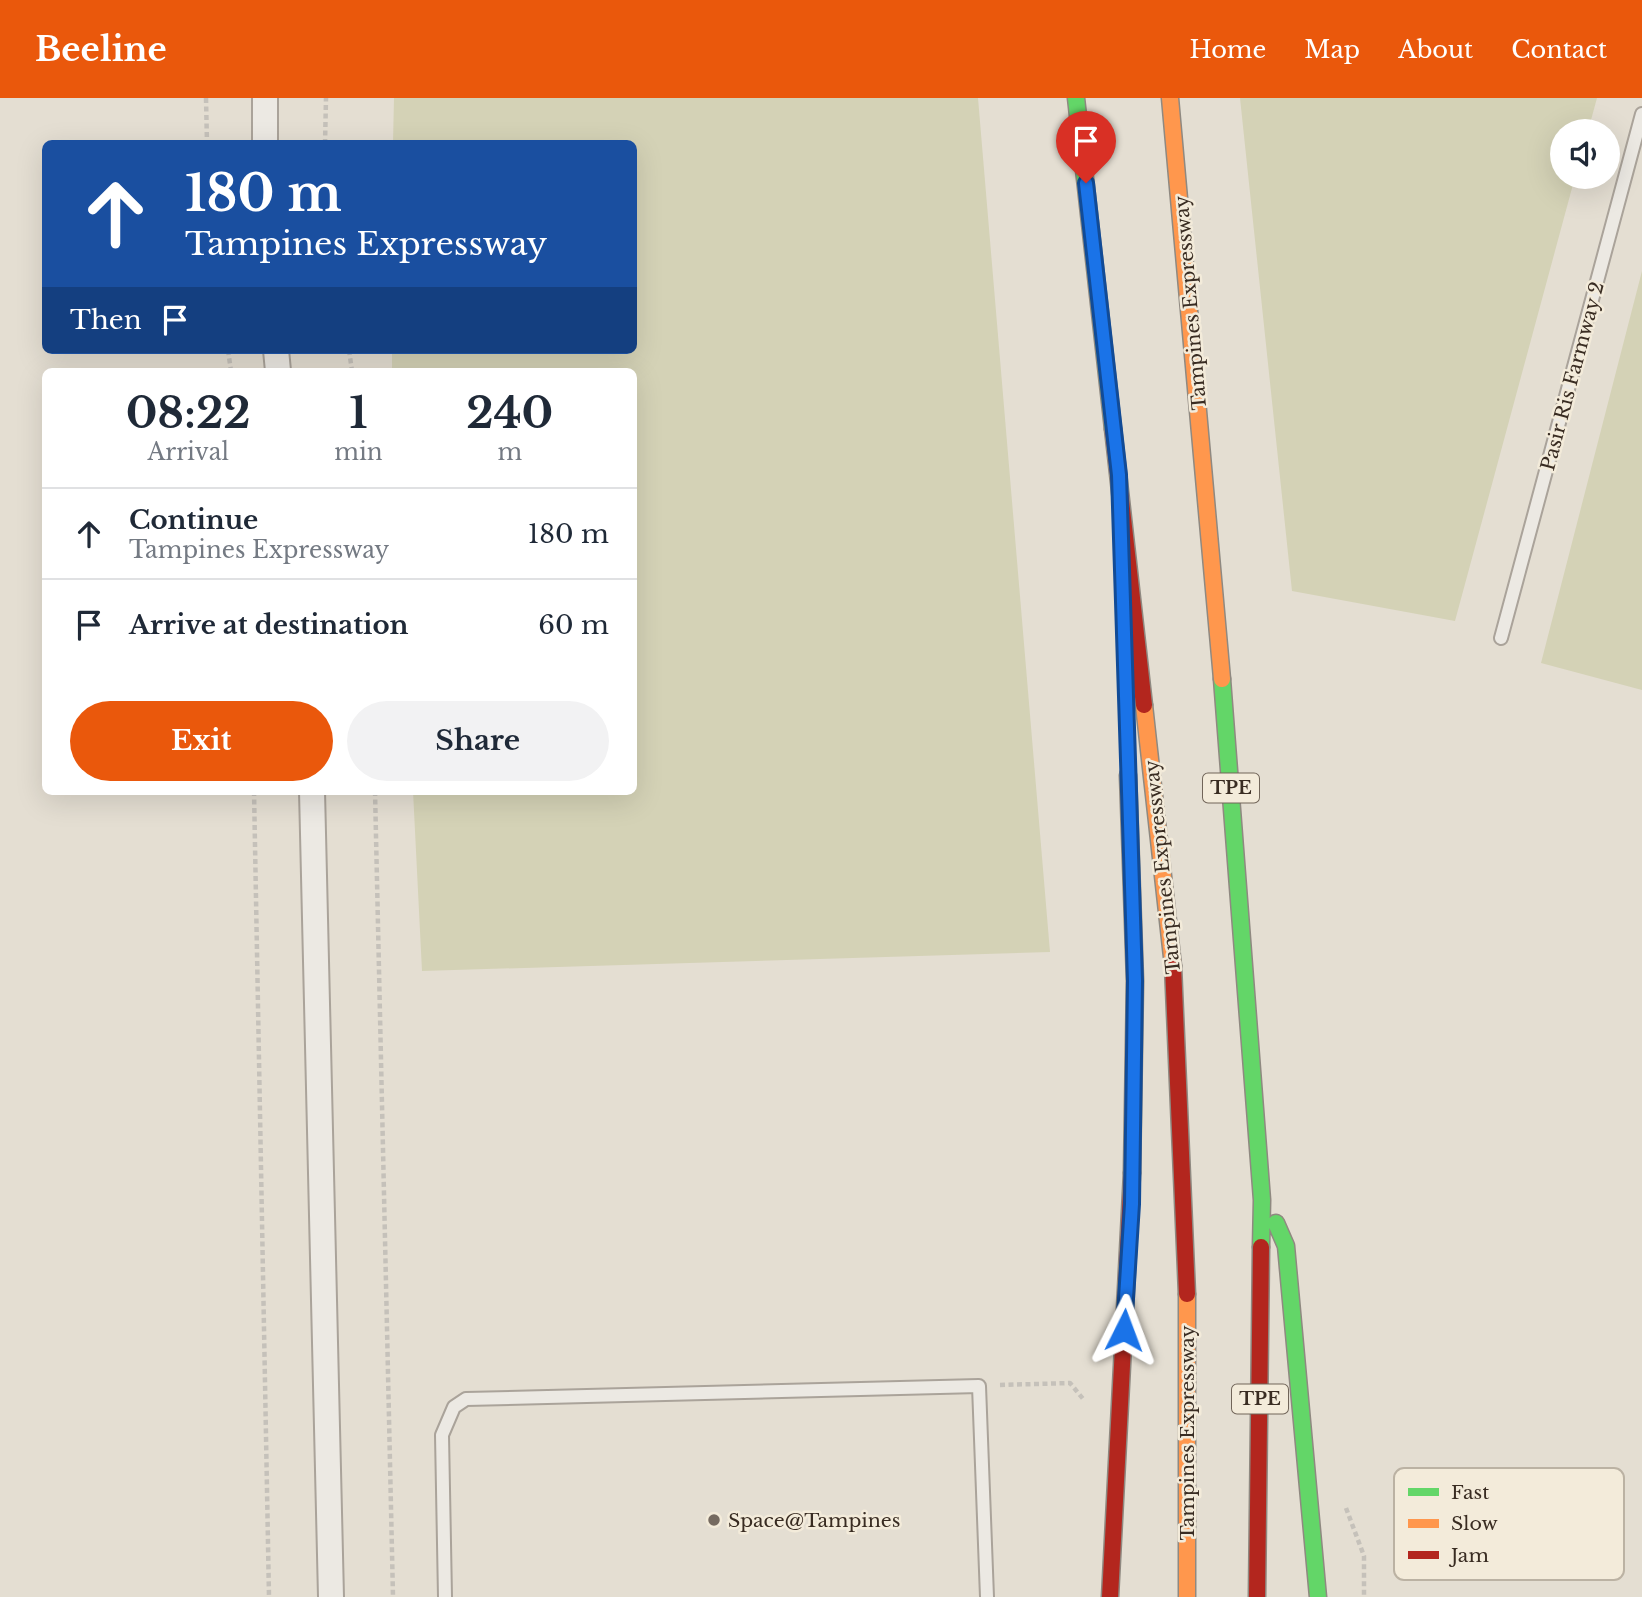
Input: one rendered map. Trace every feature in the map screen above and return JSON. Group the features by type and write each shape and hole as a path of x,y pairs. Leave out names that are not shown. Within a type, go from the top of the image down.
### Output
{"highway":[{"name":"Tampines Expressway","path":"1076,98 1175,984 1187,1263 1187,1597"},
{"name":"Tampines Expressway","path":"1170,98 1210,515 1262,1200 1257,1597"},
{"path":"1119,475 1126,694"},
{"path":"1110,1597 1132,1204 1135,981 1128,762"},
{"path":"1262,1200 1286,1246 1318,1597"}],"street":[{"path":"265,98 265,140"},
{"path":"312,795 331,1597"}],"lane":[{"name":"Pasir Ris Farmway 2","path":"1501,638 1642,114"},
{"path":"445,1597 442,1435 454,1407 466,1399 979,1386 987,1597"}],"path":[{"path":"206,98 207,140"},
{"path":"326,98 326,140"},
{"path":"254,795 269,1597"},
{"path":"375,795 394,1597"},
{"path":"979,1386 1070,1383 1084,1399 1083,1412"}],"shaded area":[{"path":"394,98 978,98 1050,952 422,971 413,795 637,795 637,368 392,368 392,354 637,354 637,140 393,140"},
{"path":"1240,98 1597,98 1591,119 1550,119 1550,189 1572,189 1455,621 1292,591"},
{"path":"1642,271 1642,690 1541,663"}],"traffic: fast":[{"path":"1076,98 1113,429"},
{"path":"1222,679 1262,1200 1261,1247"},
{"path":"1276,1223 1286,1246 1318,1597"}],"traffic: slow":[{"path":"1170,98 1222,679"},
{"path":"1144,705 1173,966"},
{"path":"1128,775 1135,981 1132,1173"},
{"path":"1187,1294 1187,1597"}],"traffic: jam":[{"path":"1113,429 1144,705"},
{"path":"1173,966 1187,1294"},
{"path":"1110,1597 1132,1173"},
{"path":"1257,1597 1261,1247"}],"place":[{"name":"Space@Tampines","path":"714,1520"}],"route":[{"path":"1086,183 1119,475 1135,981 1132,1204 1124,1330"}]}
